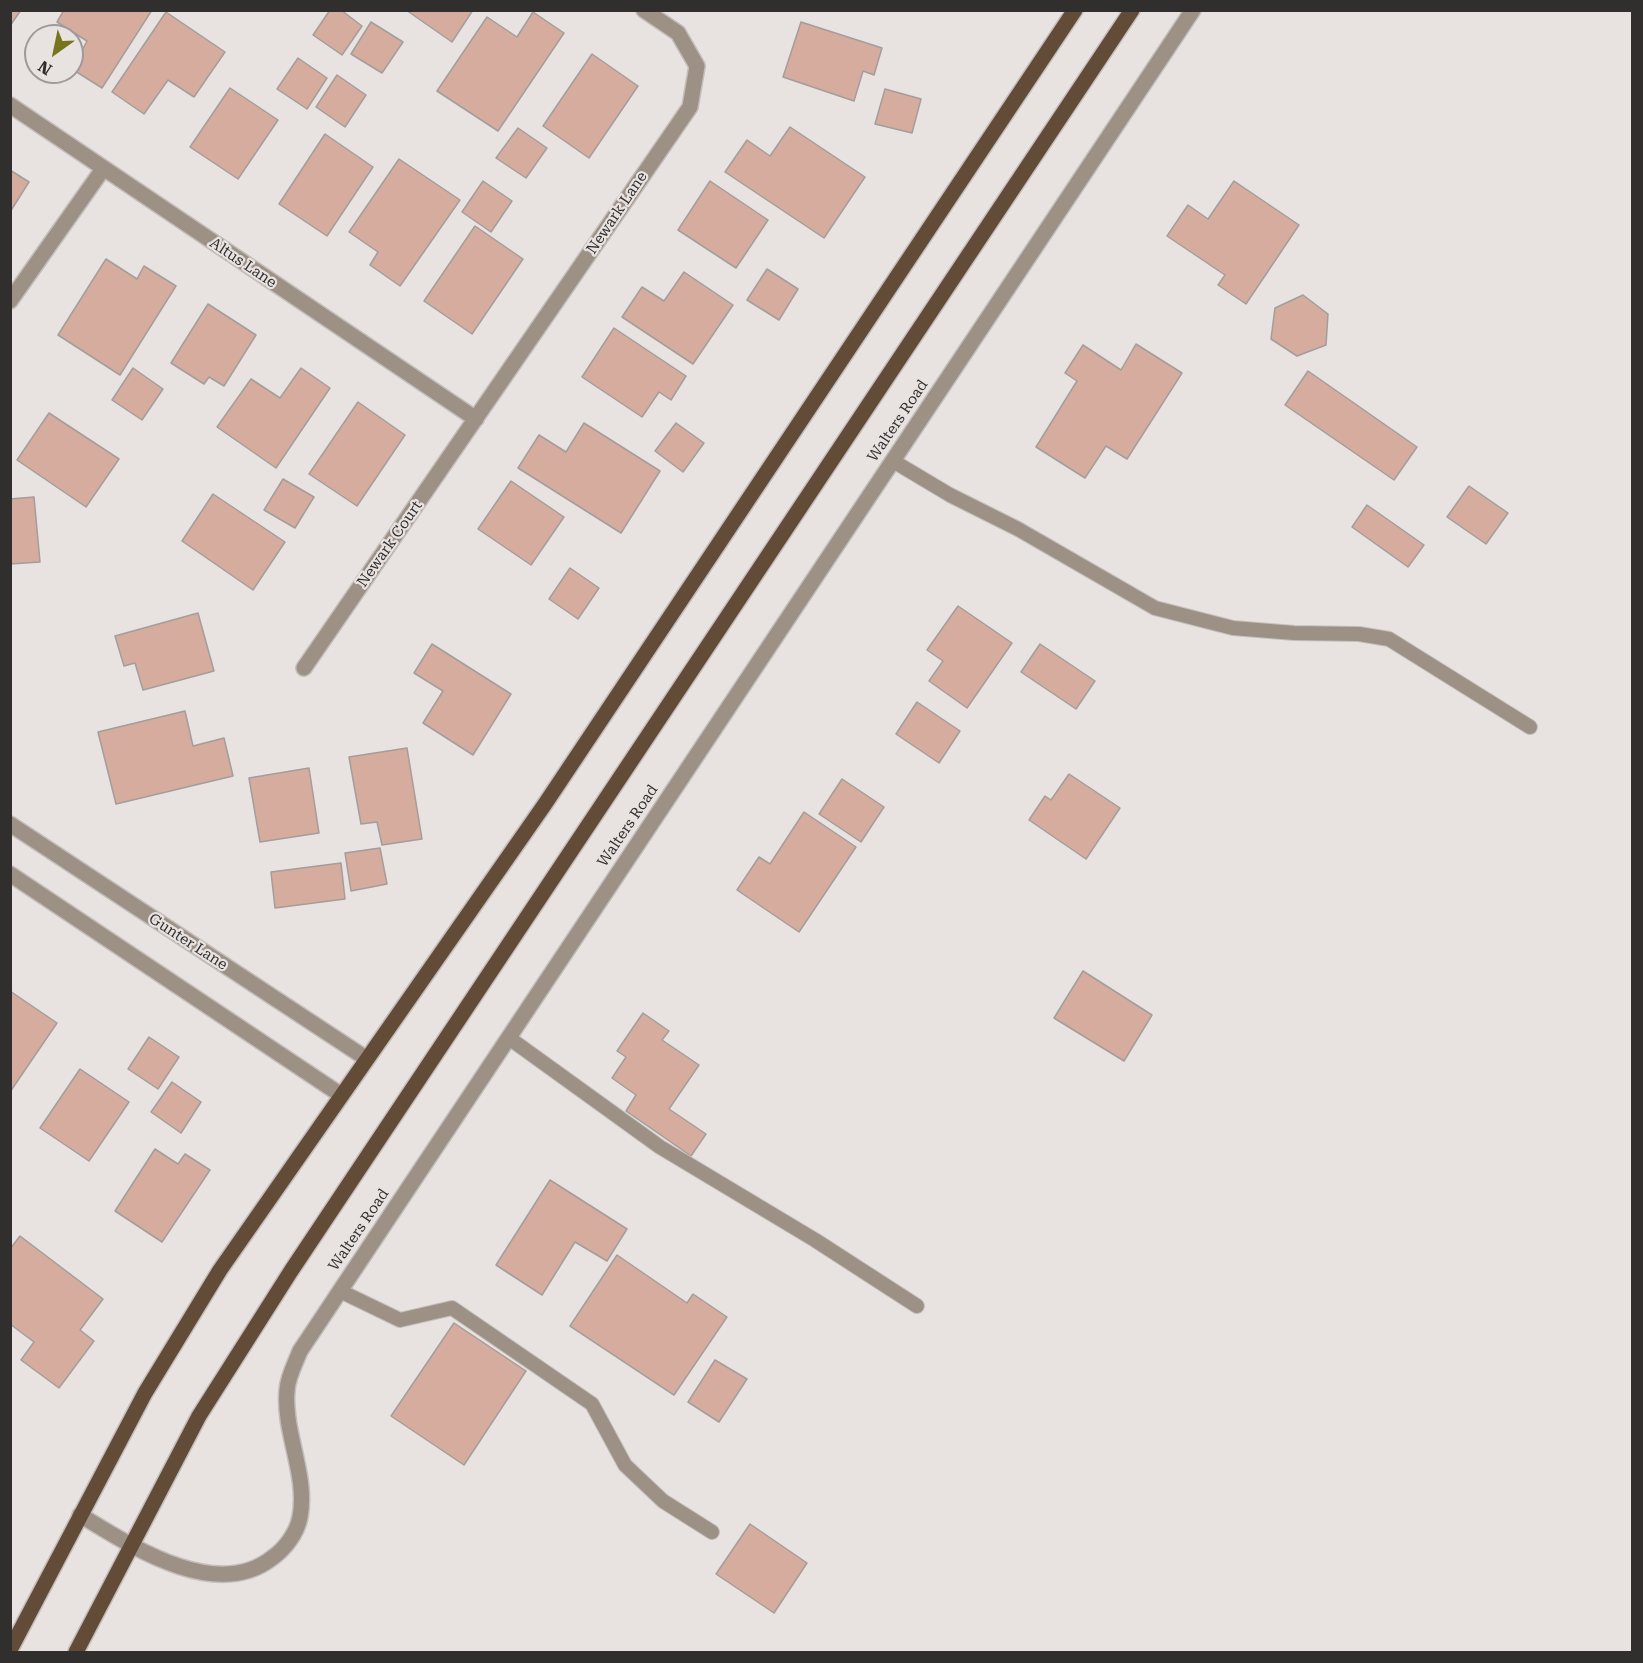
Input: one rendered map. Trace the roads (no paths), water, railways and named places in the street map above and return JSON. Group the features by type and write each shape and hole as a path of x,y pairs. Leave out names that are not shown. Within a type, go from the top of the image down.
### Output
{"main road":[{"path":"10,1650 145,1393 220,1270 545,804 1075,10"},
{"path":"76,1653 130,1545 199,1416 291,1271 1132,10"}],"street":[{"name":"Newark Lane","path":"476,419 690,107 697,66 678,33 644,10"},
{"name":"Walters Road","path":"80,1515 153,1556 207,1574 237,1575 260,1568 279,1553 293,1536 300,1518 301,1492 288,1412 289,1379 300,1351 1192,10"},
{"name":"Altus Lane","path":"10,105 476,419"},
{"path":"10,301 103,169"},
{"name":"Newark Court","path":"304,668 476,419"},
{"name":"Gunter Lane","path":"10,824 367,1059"},
{"path":"10,874 341,1095"}],"lane":[{"path":"893,460 950,495 1018,529 1155,608 1233,627 1294,633 1359,634 1389,639 1530,727"},
{"path":"509,1038 660,1147 815,1240 917,1306"},
{"path":"340,1291 400,1320 452,1308 592,1404 625,1465 663,1501 712,1532"}]}
